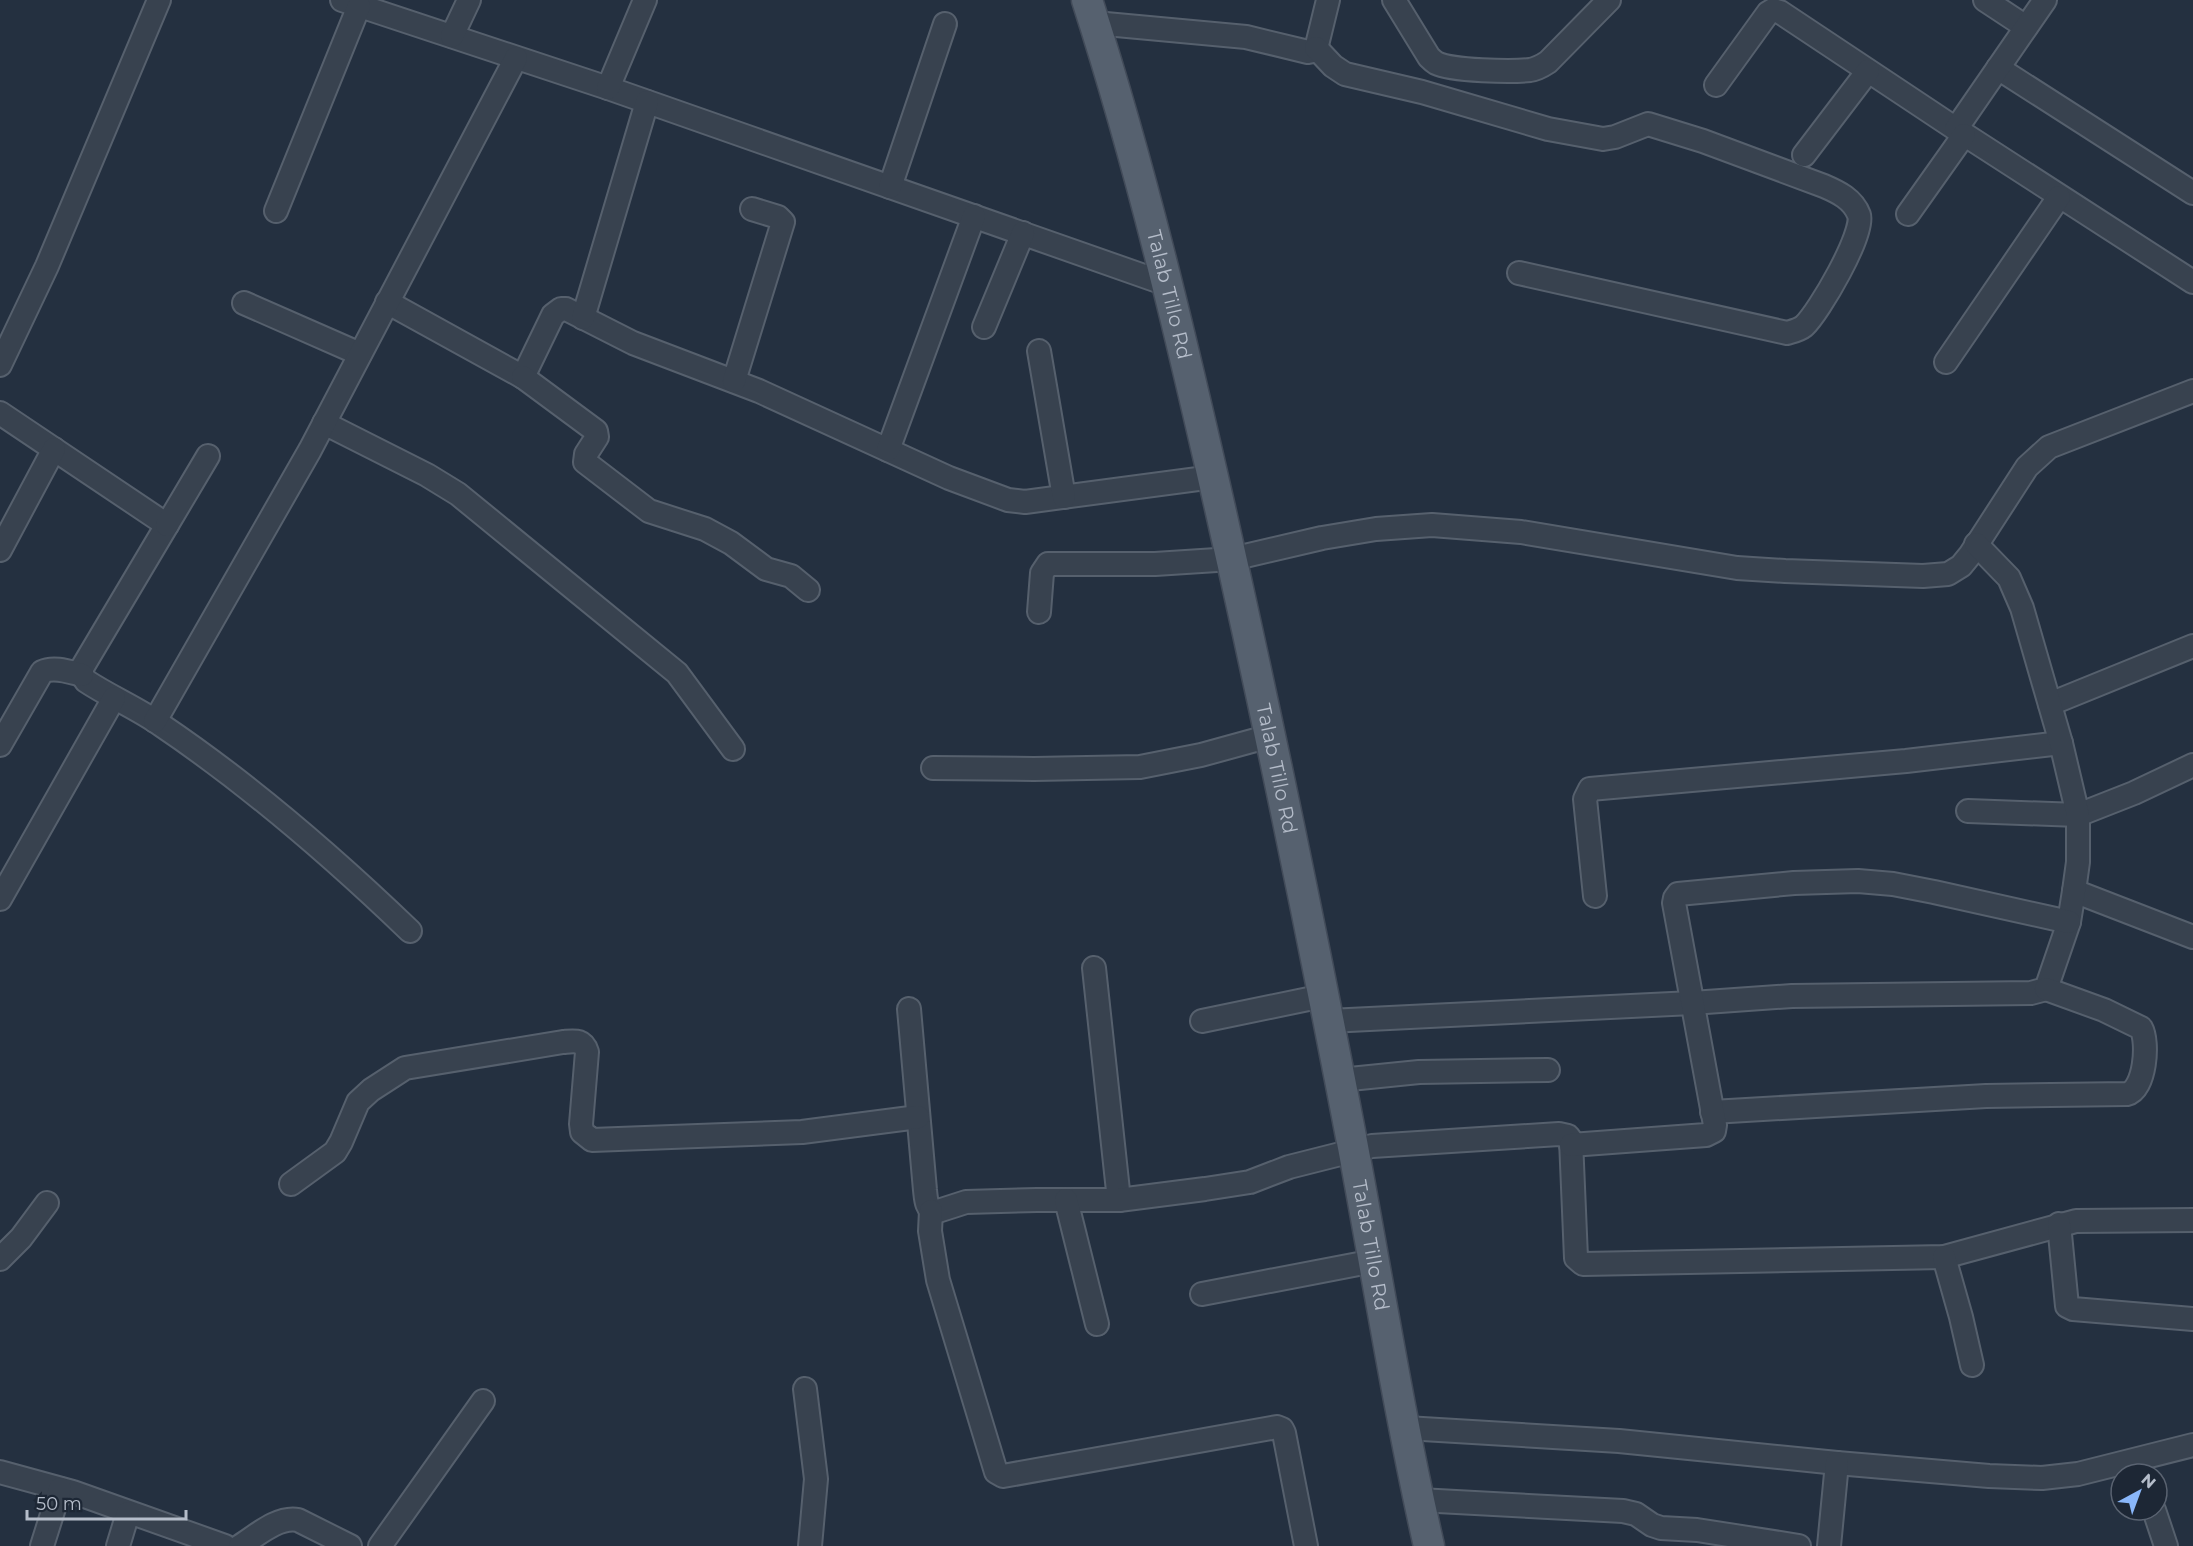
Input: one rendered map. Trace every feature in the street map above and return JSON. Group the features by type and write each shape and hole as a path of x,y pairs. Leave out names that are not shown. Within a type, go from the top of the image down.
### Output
{"main road":[{"name":"Talab Tillo Rd","path":"1091,11 1142,182 1169,287 1232,559 1326,1008 1428,1546"}],"street":[{"path":"0,365 8,331 51,255 159,0"},
{"path":"452,36 469,0"},
{"path":"608,88 645,0"},
{"path":"1091,11 1246,37 1308,52 1316,48 1328,0"},
{"path":"1394,0 1429,57 1436,63 1493,70 1533,70 1540,67 1548,62 1609,0"},
{"path":"1985,0 2026,27"},
{"path":"1908,214 1998,68 2045,0"},
{"path":"276,211 351,3 608,88 1023,233 1158,281 1169,287"},
{"path":"1716,85 1763,18 1773,10 1780,12 2059,197 2193,282"},
{"path":"890,187 945,24"},
{"path":"1316,48 1333,66 1345,74 1422,92 1548,129 1603,139 1615,137 1642,125 1656,125 1842,194 1851,202 1859,216 1859,227 1852,249 1815,312 1798,330 1787,333 1519,273"},
{"path":"154,720 324,423 516,58"},
{"path":"1998,68 2193,193"},
{"path":"1804,155 1868,71"},
{"path":"583,318 647,102"},
{"path":"1946,362 2059,197"},
{"path":"734,381 783,222 778,217 752,209"},
{"path":"888,450 974,216"},
{"path":"984,327 1023,233"},
{"path":"387,302 523,377 596,431 597,437 586,454 585,462 632,499 654,514 705,529 731,543 766,569 788,575 808,590"},
{"path":"244,303 360,354"},
{"path":"523,377 556,312 566,309 633,343 734,381 950,478 1008,500 1025,502 1213,477"},
{"path":"1039,351 1064,497"},
{"path":"1039,612 1042,573 1048,564 1155,564 1232,559 1322,538 1432,525 1521,532 1737,568 1785,572 1923,576 1948,574 1954,572 1965,561 2027,466 2049,447 2193,391"},
{"path":"0,413 167,525"},
{"path":"324,423 428,475 458,495 677,673 733,749"},
{"path":"0,550 54,449"},
{"path":"208,456 82,668 82,675 86,681 154,720 232,776 410,930"},
{"path":"1976,544 2014,587 2022,608 2061,743 2078,815 2078,862 2069,922 2046,989"},
{"path":"2050,704 2193,646"},
{"path":"0,745 42,672 48,669 82,675"},
{"path":"0,899 114,698"},
{"path":"933,768 1140,767 1201,755 1270,736"},
{"path":"1595,896 1585,799 1590,789 1906,761 2061,743"},
{"path":"1968,812 2078,815 2134,793 2193,765"},
{"path":"1571,1144 1706,1135 1714,1131 1674,903 1678,894 1794,883 1858,881 1934,891 2069,922"},
{"path":"2074,891 2193,937"},
{"path":"1094,968 1119,1200"},
{"path":"1203,1021 1326,1008 1692,1003 1792,996 2031,993 2046,989 2104,1010 2141,1028 2144,1034 2141,1079 2137,1089 2132,1093 1941,1098 1712,1112"},
{"path":"909,1009 925,1190 927,1204 931,1211 930,1231 938,1280 996,1472 1003,1476 1277,1427 1284,1433 1306,1546"},
{"path":"291,1184 335,1152 358,1102 371,1090 405,1068 563,1042 582,1043 587,1052 581,1124 582,1132 592,1140 802,1132 918,1116"},
{"path":"1340,1080 1419,1072 1548,1070"},
{"path":"931,1211 940,1212 966,1202 1119,1200 1250,1182 1289,1167 1372,1146 1559,1134 1568,1136 1571,1144 1576,1258 1583,1264 1944,1257 2004,1242 2059,1224 2087,1220 2193,1220"},
{"path":"1066,1200 1097,1324"},
{"path":"0,1259 21,1238 47,1203"},
{"path":"2059,1224 2067,1306 2073,1309 2193,1319"},
{"path":"1944,1257 1972,1365"},
{"path":"1202,1294 1374,1261"},
{"path":"805,1389 816,1479 810,1546"},
{"path":"380,1546 483,1401"},
{"path":"1406,1428 1619,1441 1989,1476 2042,1478 2109,1470"},
{"path":"2150,1462 2193,1445"},
{"path":"1829,1546 1837,1463"},
{"path":"0,1472 60,1489 225,1546"},
{"path":"42,1546 60,1489"},
{"path":"1419,1500 1623,1511 1636,1514 1661,1528 1697,1530 1799,1546"},
{"path":"118,1546 128,1513"},
{"path":"240,1546 281,1522 291,1519 350,1546"},
{"path":"2158,1522 2166,1546"}]}
